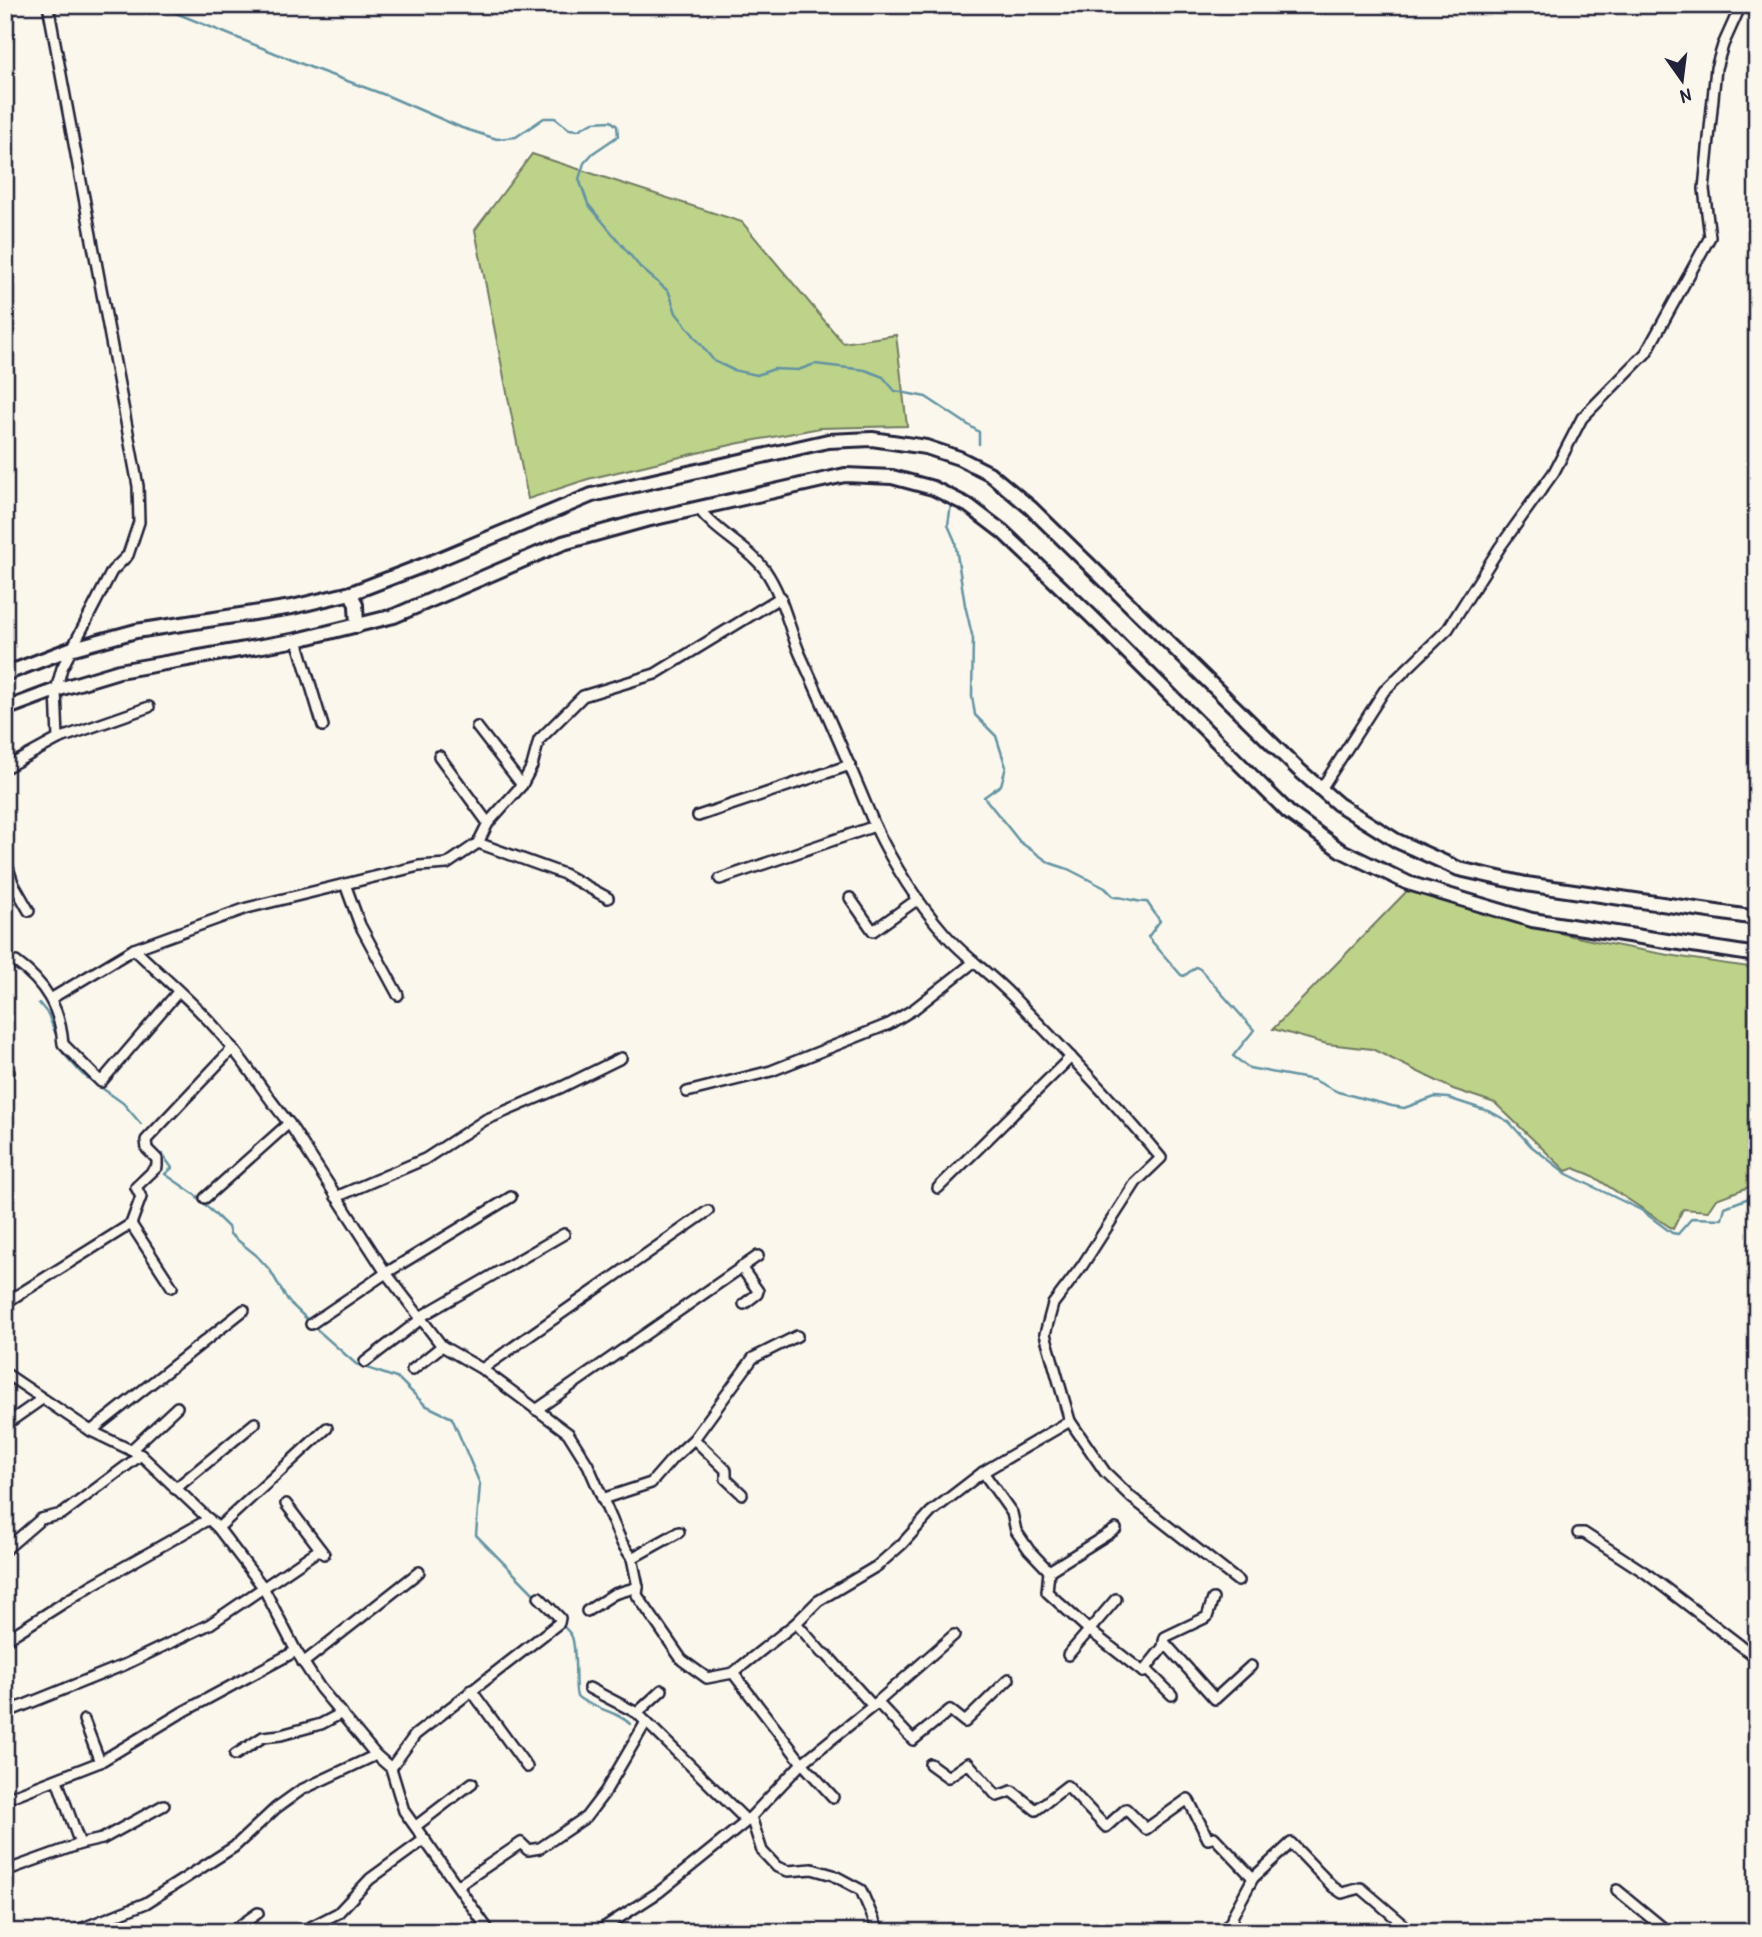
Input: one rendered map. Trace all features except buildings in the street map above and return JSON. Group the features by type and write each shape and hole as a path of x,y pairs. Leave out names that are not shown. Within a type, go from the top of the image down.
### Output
{"street":[{"path":"48,5 138,486 139,510 139,522 128,555 112,570 70,649 56,690 58,739"},
{"path":"1321,789 1384,691 1448,629 1500,547 1554,472 1582,418 1646,353 1710,237 1704,188 1716,68 1741,5"},
{"path":"5,674 70,649 136,631 292,607 351,593 592,495 828,441 872,439 926,447 959,458 989,473 1013,491 1299,770 1338,804 1397,841 1459,869 1526,884 1757,918"},
{"path":"5,709 119,671 297,640 394,615 564,543 642,521 845,475 892,477 933,488 969,506 1003,532 1288,812 1340,850 1408,883 1532,920 1757,955"},
{"path":"699,509 706,518 750,553 766,571 781,597 799,651 875,826 918,899 946,935 1011,995 1071,1057 1161,1158 1136,1182 1082,1266 1053,1304 1045,1334 1070,1421 1105,1472 1132,1498 1238,1581"},
{"path":"351,593 356,604 356,626"},
{"path":"52,998 134,949 247,908 419,866 447,864 478,843 488,823 522,785 532,766 538,740 583,696 617,688 655,674 781,597"},
{"path":"297,640 323,726"},
{"path":"5,768 58,739 149,707"},
{"path":"477,727 522,785"},
{"path":"439,756 488,823"},
{"path":"698,816 850,765"},
{"path":"720,879 875,826"},
{"path":"478,843 564,874 608,898"},
{"path":"5,859 9,882 29,911"},
{"path":"345,884 360,925 398,995"},
{"path":"850,898 873,931 918,899"},
{"path":"134,949 207,1019 233,1048 289,1123 386,1273 442,1346 482,1369 568,1433 588,1465 622,1543 632,1558 637,1595 682,1660 707,1678 733,1672 796,1623 818,1601 877,1566 902,1544 931,1512 983,1472 1070,1421"},
{"path":"5,966 16,962 52,998 61,1026 63,1044 101,1082 178,992"},
{"path":"687,1092 771,1071 889,1024 914,1009 974,962"},
{"path":"5,1303 131,1224 141,1197 136,1187 157,1167 157,1159 147,1149 146,1140 233,1048"},
{"path":"938,1188 1071,1057"},
{"path":"336,1197 425,1159 485,1120 621,1058"},
{"path":"205,1198 289,1123"},
{"path":"312,1324 386,1273 511,1197"},
{"path":"482,1369 708,1211"},
{"path":"131,1224 172,1287"},
{"path":"365,1362 421,1318 564,1234"},
{"path":"536,1410 758,1256"},
{"path":"741,1268 758,1291 744,1304"},
{"path":"91,1431 244,1310"},
{"path":"602,1499 648,1485 694,1439 754,1358 797,1336"},
{"path":"412,1370 442,1346"},
{"path":"5,1373 91,1431 141,1455 218,1528 263,1587 296,1651 320,1688 376,1755 391,1768 404,1811 491,1932"},
{"path":"5,1424 42,1399"},
{"path":"132,1449 177,1407"},
{"path":"175,1489 255,1423"},
{"path":"218,1528 327,1428"},
{"path":"694,1439 726,1470 726,1479 742,1494"},
{"path":"5,1550 41,1519 62,1514 141,1455"},
{"path":"983,1472 1012,1513 1016,1531 1028,1550 1049,1571"},
{"path":"5,1713 124,1665 210,1624 263,1587 322,1552 286,1504"},
{"path":"5,1640 92,1585 209,1519"},
{"path":"1049,1571 1116,1529"},
{"path":"632,1558 679,1532"},
{"path":"1578,1533 1584,1532 1647,1574 1757,1658"},
{"path":"1049,1571 1047,1591 1143,1672 1148,1671 1172,1695"},
{"path":"303,1663 419,1572"},
{"path":"587,1611 614,1594 638,1587"},
{"path":"391,1768 415,1735 559,1623 560,1618 540,1597"},
{"path":"1068,1656 1116,1598"},
{"path":"1143,1672 1163,1647 1164,1637 1207,1617 1213,1599"},
{"path":"796,1623 822,1653 913,1740 950,1710 964,1722 1009,1679"},
{"path":"597,1932 659,1892 749,1819 803,1763 876,1705 954,1635"},
{"path":"1164,1642 1215,1699 1251,1666"},
{"path":"5,1799 100,1762 181,1713 296,1651"},
{"path":"733,1672 803,1763 833,1797"},
{"path":"589,1688 637,1713 749,1819 762,1851 777,1867 788,1871 812,1869 833,1875 861,1890 879,1932"},
{"path":"471,1690 527,1767"},
{"path":"637,1713 662,1690"},
{"path":"235,1755 263,1737 321,1724 342,1713"},
{"path":"84,1720 100,1762"},
{"path":"458,1885 520,1843 527,1850 540,1849 586,1817 605,1792 646,1722"},
{"path":"73,1932 146,1903 234,1847 300,1790 376,1755"},
{"path":"930,1764 948,1777 968,1763 997,1796 1012,1791 1036,1810 1067,1786 1106,1827 1126,1808 1146,1829 1188,1798 1209,1839 1214,1838 1253,1878"},
{"path":"57,1780 80,1844"},
{"path":"416,1826 472,1783"},
{"path":"5,1871 80,1844 102,1839 164,1805"},
{"path":"301,1932 338,1913 370,1879 425,1839"},
{"path":"1222,1932 1232,1920 1253,1878 1291,1843 1333,1887 1342,1893 1362,1888 1403,1924"},
{"path":"1617,1890 1668,1932"},
{"path":"231,1932 258,1913"}],"green space":[{"path":"532,154 742,222 843,343 896,335 907,426 820,428 735,444 588,479 528,499 475,230"},
{"path":"1408,890 1493,917 1580,938 1757,968 1757,1184 1716,1199 1708,1211 1683,1209 1673,1229 1591,1175 1574,1168 1566,1171 1495,1103 1453,1089 1372,1049 1327,1044 1273,1029"}],"waterway":[{"path":"156,5 462,128 497,139 516,137 544,118 555,118 569,129 578,130 593,122 611,121 617,126 618,136 593,153 584,163 579,179 588,204 640,267 669,292 676,313 714,361 733,370 757,375 774,369 798,370 815,364 865,370 883,377 895,391 926,397 979,432 979,444"},
{"path":"951,504 948,525 955,541 973,639 972,696 975,715 996,736 1006,767 1001,785 984,797 1020,842 1050,863 1105,888 1114,897 1147,902 1160,921 1148,937 1181,975 1184,976 1196,967 1200,969 1254,1030 1233,1056 1249,1068 1314,1080 1338,1092 1392,1106 1404,1108 1435,1097 1448,1098 1491,1112 1509,1122 1531,1146 1567,1174 1641,1210 1672,1233 1678,1234 1692,1218 1722,1219 1725,1207 1757,1195"},
{"path":"39,1003 48,1014 63,1053 82,1074 123,1103 141,1124"},
{"path":"162,1154 172,1168 165,1174 194,1194 228,1227 230,1234 256,1255 270,1270 288,1301 309,1321"},
{"path":"313,1326 356,1364 399,1379 425,1405 452,1418 480,1484 476,1535 536,1596"},
{"path":"561,1624 570,1633 574,1643 577,1696 630,1724"}]}
